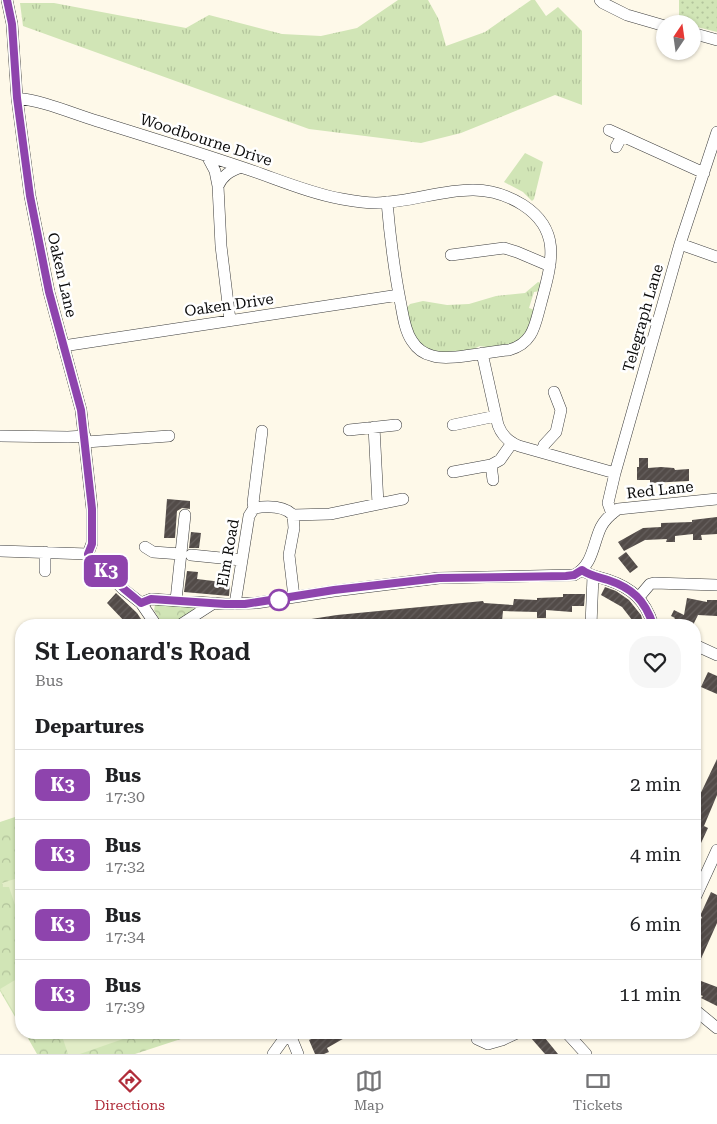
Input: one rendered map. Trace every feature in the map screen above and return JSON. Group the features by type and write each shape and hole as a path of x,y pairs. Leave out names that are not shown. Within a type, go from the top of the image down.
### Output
{"street":[{"name":"Oaken Lane","path":"7,0 12,24 17,98 30,196 49,292 77,392 85,439 93,523 92,544 88,554"},
{"path":"600,0 627,15 656,23"},
{"path":"701,36 717,40"},
{"name":"Woodbourne Drive","path":"17,98 207,156 327,196 363,202 387,202"},
{"path":"609,130 704,173"},
{"name":"Telegraph Lane","path":"612,514 608,503 615,473 680,244 717,132"},
{"path":"616,148 622,136"},
{"path":"207,156 215,171 218,186 230,320"},
{"path":"218,186 221,178 228,172 241,167"},
{"path":"480,189 510,198 525,206 544,225 551,244 550,266 530,337 518,347 482,353 450,357 435,357 423,353 410,340 404,322 395,275 387,202 453,191 480,189"},
{"path":"680,244 717,257"},
{"path":"451,255 509,249 550,266"},
{"name":"Oaken Drive","path":"63,346 399,296"},
{"path":"482,353 501,434 512,443 615,473"},
{"path":"542,452 544,445 556,432 561,410 554,392"},
{"path":"453,425 496,416"},
{"path":"349,430 396,425"},
{"path":"374,427 378,504"},
{"name":"Elm Road","path":"235,604 249,516 254,508 253,503 262,431"},
{"path":"0,436 162,441"},
{"path":"453,472 491,465 500,460 512,443"},
{"path":"491,465 493,480"},
{"path":"294,597 289,555 294,528 293,515 330,514 403,498"},
{"name":"Red Lane","path":"582,570 591,555 601,527 618,509 717,499"},
{"name":"Elm Road","path":"254,508 272,507 293,515"},
{"path":"176,600 186,555 184,515"},
{"path":"145,547 153,552 241,560"},
{"path":"0,551 88,554 141,603 152,619"},
{"path":"45,552 45,571"},
{"path":"141,603 151,599 235,604 256,603 334,590 431,579 566,576 574,575 582,570 593,576 616,583 639,597 648,610 651,619"},
{"path":"590,619 593,576"},
{"path":"639,597 650,584 654,583 717,585"},
{"path":"189,619 214,603"},
{"path":"701,648 717,655"},
{"path":"701,885 717,850"},
{"path":"701,1015 717,1028"},
{"path":"273,1054 284,1039"},
{"path":"292,1039 298,1054"},
{"path":"477,1039 488,1044 504,1039"},
{"path":"572,1039 586,1054"}],"green space":[{"path":"398,0 428,0 438,18 446,46 485,32 531,0 535,0 546,16 558,7 582,31 582,105 555,95 461,133 421,143 309,129 23,26 20,3 54,3 186,28 209,15 282,34 321,36 357,28"},
{"path":"679,0 717,0 717,32 701,28 701,15 679,15"},
{"path":"525,153 543,162 532,201 523,192 504,182"},
{"path":"538,282 541,283 540,291 534,292 529,308 535,310 533,322 519,343 491,348 480,346 471,350 443,354 426,351 415,339 406,309 410,304 423,301 447,305 469,304 496,296 525,293"},
{"path":"155,605 195,606 195,610 180,619 159,619 154,610"},
{"path":"15,817 15,1017 0,991 0,822"},
{"path":"15,879 15,905 9,887 3,887 2,883"},
{"path":"15,980 15,1014 0,989"},
{"path":"28,1039 181,1039 135,1054 37,1054"},
{"path":"63,1039 123,1039 80,1054 68,1054"}],"building":[{"path":"639,458 648,458 648,468 689,469 689,481 650,483 650,480 637,480"},
{"path":"167,499 190,501 190,509 182,508 177,511 175,538 164,538"},
{"path":"717,517 717,534 701,535 702,540 693,540 693,534 675,536 675,542 666,542 667,539 645,540 624,551 618,542 643,528 661,527 661,523 692,522 692,520"},
{"path":"191,532 201,533 199,548 189,548"},
{"path":"626,552 638,567 630,573 618,558"},
{"path":"187,571 198,572 197,579 230,583 229,596 184,592"},
{"path":"605,587 616,591 629,600 642,619 631,619 622,607 601,595"},
{"path":"116,593 141,619 122,619 107,603"},
{"path":"563,594 585,594 584,606 572,606 572,612 546,610 546,618 537,618 537,612 503,611 502,619 311,619 483,601 484,603 513,605 514,599 537,600 537,598 563,597"},
{"path":"687,598 707,602 707,600 717,600 717,616 698,615 696,619 674,619 671,616 674,610 684,615"},
{"path":"708,672 717,676 717,694 701,687"},
{"path":"717,759 717,795 704,826 708,828 701,843 701,792"},
{"path":"711,892 717,895 717,923 701,959 702,917 701,914"},
{"path":"701,981 717,987 717,1006 701,998 703,996 701,995"},
{"path":"343,1039 327,1048 329,1052 324,1054 315,1054 309,1040"},
{"path":"532,1039 546,1039 558,1054 545,1054"}],"bus line":[{"name":"K3","path":"7,0 12,24 17,98 30,196 49,292 81,410 88,459 92,509 92,544 88,554 116,582 141,603 151,599 235,604 272,601 334,590 439,578 566,576 578,574 582,570 587,574 616,583 639,597 648,610 651,619"}]}
